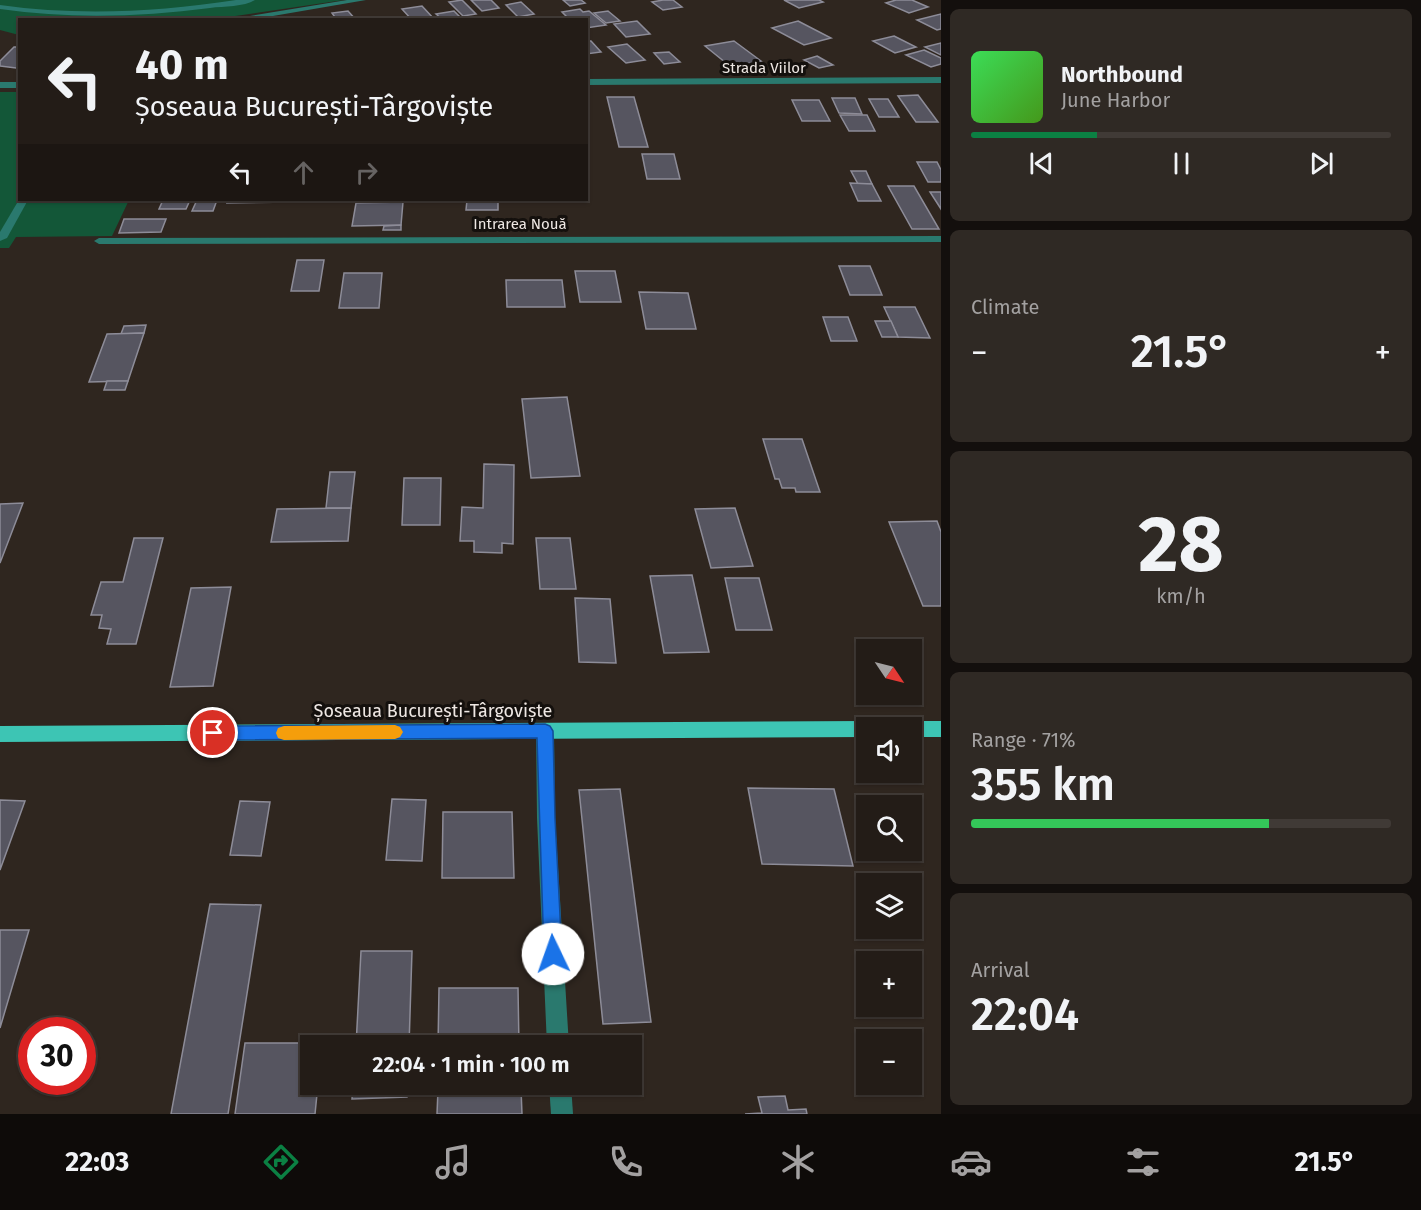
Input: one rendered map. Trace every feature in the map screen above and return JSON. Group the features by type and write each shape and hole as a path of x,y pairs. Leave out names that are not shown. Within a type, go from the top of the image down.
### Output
{"main road":[{"name":"Șoseaua București-Târgoviște","path":"0,734 856,729"},
{"path":"922,729 941,729"}],"street":[{"path":"0,7 33,12 99,13 192,8 251,0"},
{"path":"243,18 362,0"},
{"name":"Strada Viilor","path":"588,82 941,80"},
{"path":"0,85 18,85"},
{"path":"0,238 22,201"},
{"name":"Intrarea Nouă","path":"99,241 941,239"},
{"path":"545,731 546,818 557,1035"},
{"path":"561,1095 562,1114"}],"green space":[{"path":"0,0 344,0 222,18 18,18 18,35 0,30"},
{"path":"0,92 18,92 18,201 129,201 112,236 16,237 9,248 0,248"}],"building":[{"path":"462,0 476,14 463,16 449,2"},
{"path":"471,0 491,0 499,8 482,11"},
{"path":"563,0 581,0 585,3 570,6"},
{"path":"673,0 682,7 663,10 652,2"},
{"path":"784,0 819,0 823,2 799,8"},
{"path":"896,0 912,0 928,7 909,13 886,3"},
{"path":"521,2 534,14 518,17 506,5"},
{"path":"422,6 433,18 410,18 402,9"},
{"path":"580,9 583,12 589,11 606,25 588,28 588,18 568,18 562,12"},
{"path":"348,11 354,18 336,18 332,13"},
{"path":"454,11 461,18 441,18 436,14"},
{"path":"608,11 620,21 606,23 594,13"},
{"path":"941,14 941,29 937,30 917,20"},
{"path":"637,21 650,34 626,37 614,24"},
{"path":"798,21 831,38 804,45 772,28"},
{"path":"894,36 916,47 895,53 873,41"},
{"path":"588,41 591,41 601,52 588,54"},
{"path":"734,41 761,61 731,67 705,46"},
{"path":"941,43 941,55 925,47"},
{"path":"627,44 645,60 626,63 608,47"},
{"path":"14,47 18,47 18,66 0,66 0,61"},
{"path":"924,50 941,58 941,64 931,67 906,55"},
{"path":"669,52 680,62 664,64 654,53"},
{"path":"817,56 833,65 819,68 804,60"},
{"path":"918,95 938,122 916,122 898,96"},
{"path":"607,97 634,97 648,147 619,147"},
{"path":"832,98 855,98 862,114 839,113"},
{"path":"869,99 888,99 899,117 879,117"},
{"path":"792,100 819,100 830,121 802,121"},
{"path":"840,115 867,115 875,131 849,131"},
{"path":"642,154 674,154 680,179 647,179"},
{"path":"917,162 937,162 941,170 941,182 928,182"},
{"path":"851,171 866,171 872,184 858,184"},
{"path":"850,183 872,184 881,201 858,201"},
{"path":"888,186 914,186 939,229 912,229"},
{"path":"930,192 941,192 941,209"},
{"path":"163,201 190,201 186,209 159,209"},
{"path":"197,201 217,201 213,211 192,211"},
{"path":"228,201 294,201 294,202 227,203"},
{"path":"467,201 498,201 498,210 466,210"},
{"path":"403,202 401,225 352,226 356,203"},
{"path":"124,219 166,219 161,232 119,233"},
{"path":"401,225 401,230 383,230 384,226"},
{"path":"297,260 324,260 319,291 291,291"},
{"path":"839,266 870,266 882,295 850,295"},
{"path":"575,271 615,271 621,302 580,302"},
{"path":"344,273 382,273 379,308 339,308"},
{"path":"506,280 562,280 565,307 507,307"},
{"path":"639,292 688,293 696,329 646,329"},
{"path":"884,307 915,307 930,338 898,337"},
{"path":"823,317 848,317 857,341 831,341"},
{"path":"875,321 891,321 898,337 882,337"},
{"path":"146,325 144,333 121,334 124,326"},
{"path":"144,333 128,381 89,382 107,334"},
{"path":"107,381 128,381 125,390 104,390"},
{"path":"567,397 580,476 531,478 522,399"},
{"path":"763,439 802,439 820,492 796,492 795,488 782,488 779,479 775,479"},
{"path":"484,464 514,465 513,544 502,543 502,553 474,552 474,541 460,541 462,507 483,508"},
{"path":"330,472 355,472 351,508 326,508"},
{"path":"404,478 441,478 440,525 402,525"},
{"path":"23,503 0,563 0,504"},
{"path":"351,508 348,541 271,542 277,509"},
{"path":"735,508 753,566 711,568 695,509"},
{"path":"937,521 941,532 941,606 923,606 889,522"},
{"path":"134,538 163,538 136,644 107,644 111,629 99,628 102,615 91,615 101,582 123,582"},
{"path":"536,538 570,538 576,589 540,589"},
{"path":"692,575 709,652 664,653 650,576"},
{"path":"725,578 759,578 772,630 736,630"},
{"path":"231,587 213,686 170,687 191,588"},
{"path":"575,598 610,599 616,663 579,662"},
{"path":"748,788 834,789 853,866 762,864"},
{"path":"620,789 651,1022 603,1024 579,790"},
{"path":"392,799 426,800 422,861 386,860"},
{"path":"0,800 25,801 0,870"},
{"path":"240,801 270,802 261,856 230,855"},
{"path":"443,812 512,812 514,878 442,878"},
{"path":"210,904 261,905 228,1114 171,1114"},
{"path":"0,930 29,930 0,1028"},
{"path":"361,951 412,951 409,1035 357,1035"},
{"path":"439,988 518,988 519,1035 438,1035"},
{"path":"245,1043 300,1043 300,1095 317,1095 315,1114 235,1114"},
{"path":"352,1095 407,1095 407,1097 352,1099"},
{"path":"438,1095 521,1095 522,1114 437,1114"},
{"path":"785,1096 788,1110 806,1109 807,1114 745,1114 762,1113 758,1097"}],"slow traffic":[{"path":"284,733 395,732"}],"route":[{"path":"213,733 545,731 546,818 553,954"}]}
